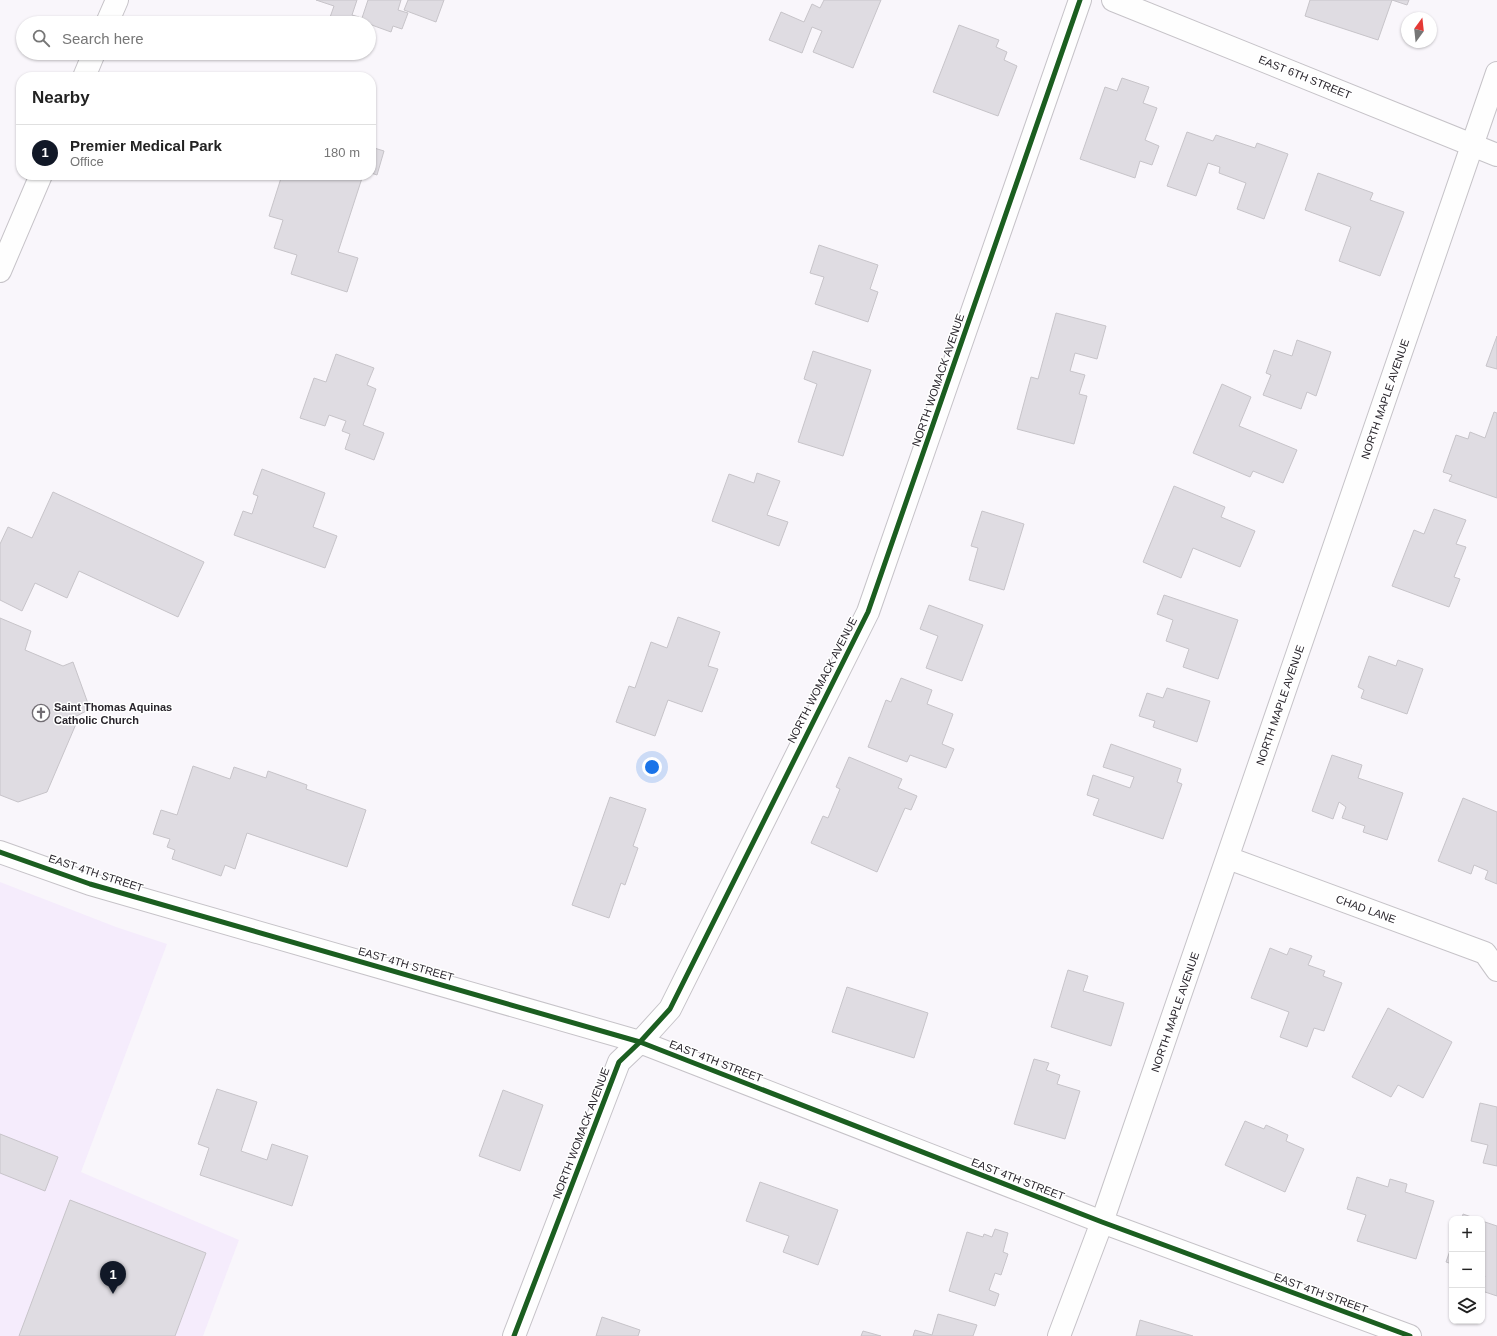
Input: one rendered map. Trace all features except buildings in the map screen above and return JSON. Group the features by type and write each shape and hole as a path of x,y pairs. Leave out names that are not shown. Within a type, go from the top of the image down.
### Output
{"street":[{"path":"110,16 117,0"},
{"name":"NORTH WOMACK AVENUE","path":"514,1336 619,1062 640,1042 670,1009 868,612 1080,0"},
{"name":"EAST 6TH STREET","path":"1113,0 1497,155"},
{"path":"86,72 91,60"},
{"name":"NORTH MAPLE AVENUE","path":"1059,1336 1102,1222 1497,73"},
{"path":"0,271 39,180"},
{"name":"EAST 4TH STREET","path":"0,852 90,884 640,1042 1102,1222 1410,1336"},
{"name":"CHAD LANE","path":"1228,858 1485,954 1497,970"}],"shaded area":[{"path":"0,882 116,927 167,944 81,1172 239,1240 203,1336 0,1336"}],"cycle path":[{"path":"514,1336 619,1062 640,1042 670,1009 868,612 1080,0"},
{"path":"0,852 90,884 640,1042 1102,1222 1410,1336"}],"place":[{"name":"Saint Thomas Aquinas Catholic Church","path":"41,713"},
{"name":"Premier Medical Park","path":"113,1294"}]}
